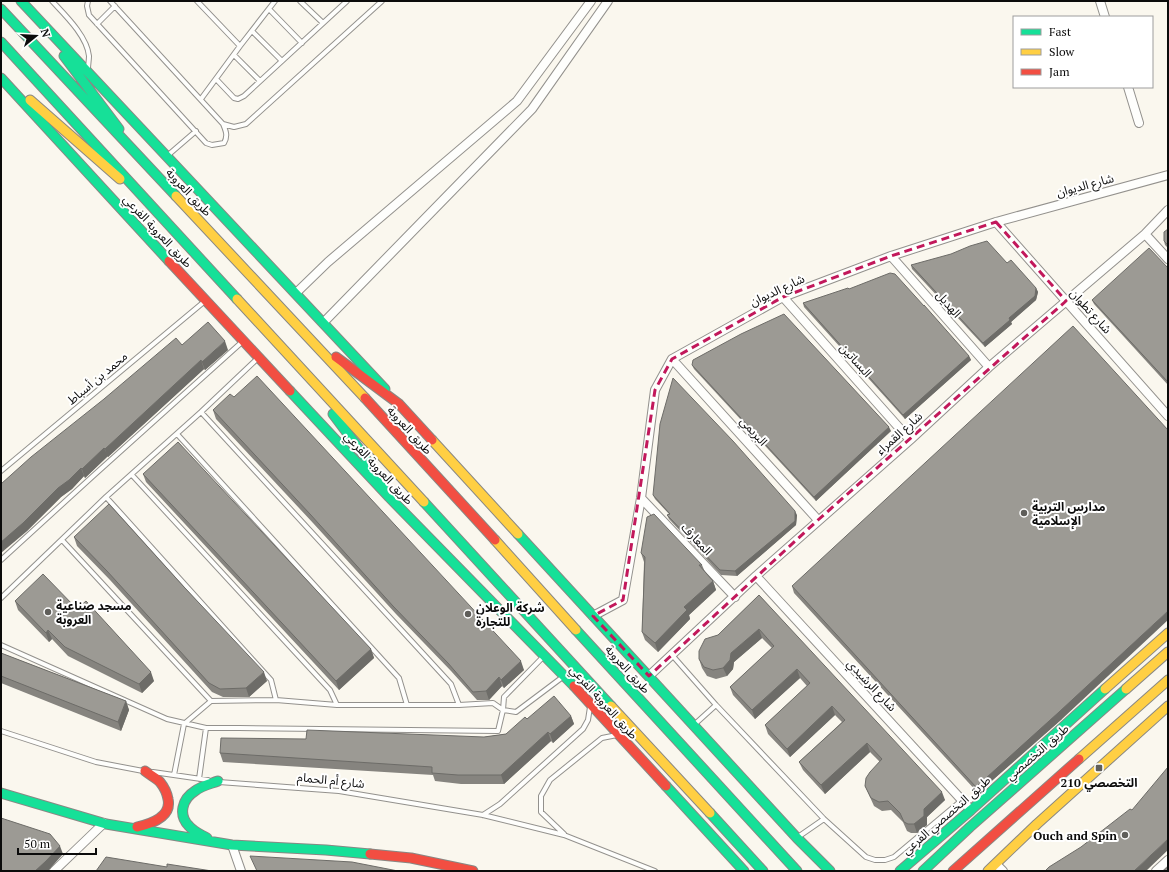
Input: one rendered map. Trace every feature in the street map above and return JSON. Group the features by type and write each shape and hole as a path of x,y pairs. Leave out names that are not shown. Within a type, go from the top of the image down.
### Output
{"main road":[{"path":"21,1 296,293 797,838 830,871"},
{"path":"29,8 144,162"},
{"name":"طريق العروبة","path":"1,9 313,341 797,871"},
{"path":"1,42 764,871"},
{"path":"1,74 158,212"},
{"name":"طريق العروبة الفرعي","path":"1,78 389,497 564,676 744,871"},
{"path":"313,341 399,404"},
{"path":"292,358 363,454 389,497"},
{"name":"طريق التخصصي الفرعي","path":"900,871 971,810 1168,633"},
{"name":"طريق التخصصي","path":"923,871 970,827 1168,652"},
{"path":"953,871 1168,680"},
{"path":"988,871 1037,824 1168,706"},
{"path":"132,828 156,821 164,814 168,806 167,796 161,784 145,771"},
{"path":"216,843 194,832 186,824 182,815 182,806 194,791 218,782"},
{"path":"1,792 104,824 232,846 326,850 411,858 473,871"},
{"path":"797,838 822,871"}],"street":[{"path":"296,293 328,262 517,102 591,1"},
{"path":"323,323 532,109 608,1"},
{"path":"1100,1 1105,16"},
{"path":"1128,88 1140,122"},
{"name":"شارع الديوان","path":"672,359 783,297 891,256 996,222 1168,175"},
{"name":"شارع القمراء","path":"649,676 818,520 910,440 989,367 1145,234 1168,210"},
{"name":"شارع تطوان","path":"996,222 1168,416"},
{"path":"1145,234 1168,259"},
{"name":"الهديل","path":"891,256 989,367"},
{"name":"البساتين","path":"783,297 910,440"},
{"path":"593,616 623,600 641,498 655,390 672,359"},
{"name":"البريمي","path":"672,359 818,520"},
{"name":"المعارف","path":"641,498 735,597"},
{"name":"شارع الرشيدي","path":"756,576 971,810"},
{"path":"54,871 104,824"},
{"path":"232,846 241,871"},
{"path":"1156,871 1168,860"},
{"path":"996,864 1003,871"}],"lane":[{"path":"52,1 69,20 86,44 89,56 88,72"},
{"path":"88,1 87,6 89,15 206,143 212,145 224,143 227,138 223,124 110,1"},
{"path":"197,1 240,46"},
{"path":"201,99 275,1"},
{"path":"300,1 323,24"},
{"path":"223,124 234,127 246,124 382,1"},
{"path":"216,79 234,98 238,99 244,96 345,2"},
{"path":"97,24 115,6"},
{"path":"269,9 302,42"},
{"path":"252,31 282,61"},
{"path":"234,55 260,81"},
{"path":"167,156 196,131"},
{"name":"محمد بن أسباط","path":"1,472 205,300"},
{"path":"1,560 244,341"},
{"path":"1,598 106,497 177,434 259,357"},
{"path":"201,412 451,684 459,705"},
{"path":"177,434 399,678 407,705"},
{"path":"132,474 330,690 337,705"},
{"path":"106,497 271,680 276,700"},
{"path":"62,540 211,701"},
{"path":"1,645 166,719 206,728 498,731 503,710 504,697 545,656"},
{"path":"672,655 716,705 824,819 866,857 875,860 885,860 894,857 962,800"},
{"path":"174,775 184,724 211,701 276,700 337,705 459,705 493,703 503,710 516,712 564,676"},
{"path":"483,815 500,804 583,729 588,720 590,704"},
{"path":"694,725 716,705"},
{"path":"199,779 206,728"},
{"name":"شارع أم الحمام","path":"1,731 96,762 145,771 218,782 339,792 483,815 564,835 655,871"},
{"path":"564,835 541,812 541,796 550,780 596,742 602,738 618,735"},
{"path":"797,838 824,819"}],"highlighted area":[{"path":"996,222 1066,301 818,520 649,676 593,616 623,600 655,390 672,359 783,297 891,256"}],"building":[{"path":"1168,229 1168,245 1164,241 1164,232"},
{"path":"987,241 1007,263 1011,260 1036,288 1035,296 983,343 911,265 951,254"},
{"path":"1149,248 1168,268 1168,382 1092,300"},
{"path":"890,273 895,274 969,356 903,415 803,303 848,288 849,289"},
{"path":"784,314 889,427 814,497 692,365 693,360 741,334"},
{"path":"208,322 225,341 202,362 201,360 105,449 104,448 82,469 81,468 58,488 23,523 1,542 1,484 31,457 104,399 176,338 182,345"},
{"name":"مدارس التربية الإسلامية","path":"1073,326 1168,430 1168,611 976,787 792,586"},
{"path":"257,376 521,661 501,680 499,677 486,691 473,692 448,663 393,606 213,410 230,394 234,397"},
{"path":"673,378 733,441 795,511 795,521 735,571 720,570 667,515 670,514 653,495 660,424"},
{"path":"178,442 371,649 336,681 143,474"},
{"path":"109,504 264,672 246,688 220,689 209,683 74,537"},
{"path":"654,514 702,565 699,565 713,581 684,607 687,610 655,643 642,632 645,557 641,553 647,517"},
{"path":"43,574 77,609 86,601 151,672 139,684 65,647 48,630 46,633 15,601"},
{"path":"759,595 942,792 924,809 924,816 914,824 904,822 900,813 888,801 879,802 871,798 865,786 866,778 882,759 867,743 821,785 799,762 845,720 832,706 787,749 765,725 810,683 797,669 752,710 730,687 774,646 759,629 731,653 730,660 723,668 713,670 704,667 699,659 699,651 705,639 718,635"},
{"path":"1,653 126,701 118,722 1,676"},
{"path":"554,696 571,716 550,734 548,732 501,775 458,775 432,773 432,767 220,753 221,738 306,739 307,730 484,737 506,734 525,717 527,719"},
{"path":"1168,767 1168,839 1134,871 1045,871 1081,847 1130,809 1132,810"},
{"path":"1,818 50,834 60,846 35,871 1,871"},
{"path":"250,856 352,862 398,871 257,871"},
{"path":"106,857 167,867 167,864 212,871 96,871"}],"traffic: fast":[{"path":"21,1 385,389"},
{"path":"1,9 176,196"},
{"path":"1,42 237,299"},
{"path":"64,56 119,129"},
{"path":"1,78 169,261"},
{"path":"290,391 389,497 574,686"},
{"path":"333,414 363,454 389,497"},
{"path":"424,502 611,706"},
{"path":"518,534 797,838 830,871"},
{"path":"576,630 797,871"},
{"path":"900,871 971,810 1105,689"},
{"path":"923,871 970,827 1126,689"},
{"path":"207,838 197,833 189,826 183,817 183,807 187,798 195,791 203,786 218,781"},
{"path":"666,786 744,871"},
{"path":"1,793 106,824 232,845 370,854"},
{"path":"710,813 763,871"}],"traffic: slow":[{"path":"30,100 120,179"},
{"path":"176,196 365,398"},
{"path":"237,299 424,502"},
{"path":"432,440 518,534"},
{"path":"495,540 576,630"},
{"path":"1105,689 1168,633"},
{"path":"1126,689 1168,652"},
{"path":"1079,759 1168,680"},
{"path":"611,706 710,813"},
{"path":"988,871 1037,824 1168,706"}],"traffic: jam":[{"path":"169,261 290,391"},
{"path":"336,357 399,404 432,440"},
{"path":"365,398 495,540"},
{"path":"574,686 666,786"},
{"path":"953,871 1079,759"},
{"path":"137,827 159,819 167,811 168,805 167,795 160,782 145,771"},
{"path":"370,854 411,858 473,871"}],"place":[{"name":"مدارس التربية الإسلامية","path":"1024,513"},
{"name":"مسجد صناعية العروبة","path":"48,612"},
{"name":"شركة الوعلان للتجارة","path":"468,614"},
{"name":"التخصصي 210","path":"1099,768"},
{"name":"Ouch and Spin","path":"1125,835"}]}
